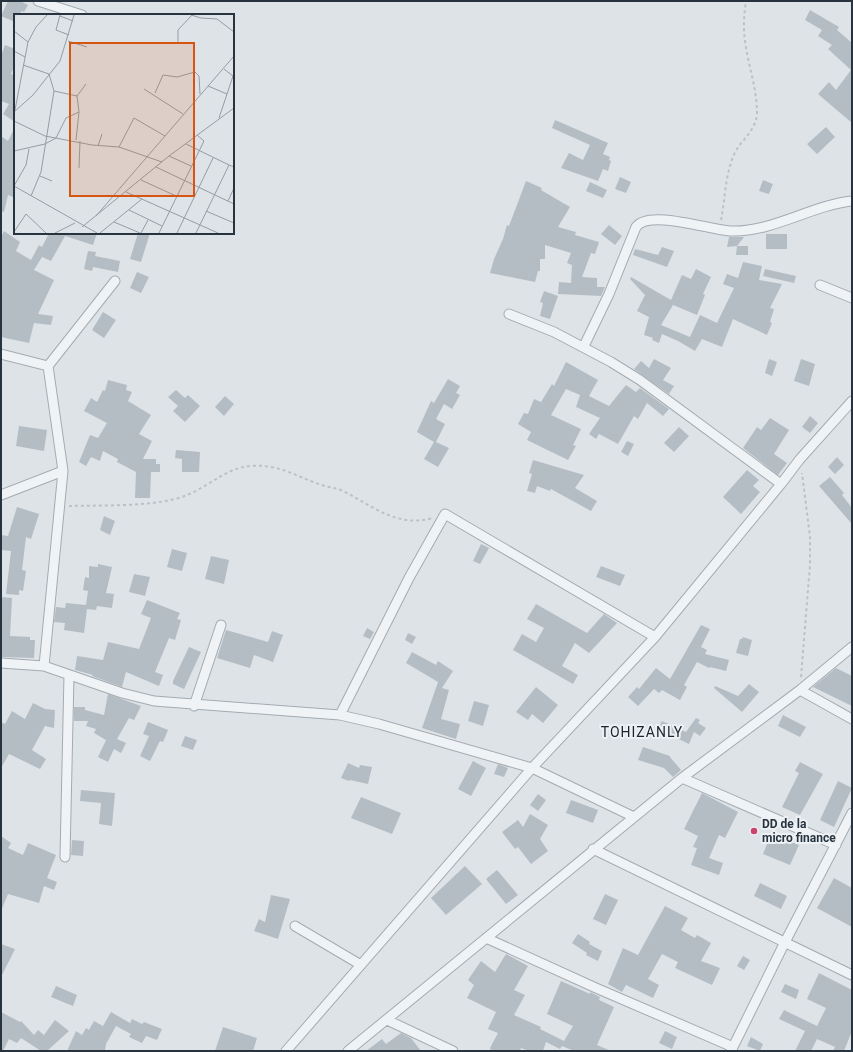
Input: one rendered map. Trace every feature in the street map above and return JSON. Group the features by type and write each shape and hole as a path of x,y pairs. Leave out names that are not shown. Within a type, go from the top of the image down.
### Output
{"street":[{"path":"38,1 79,14"},
{"path":"584,346 609,294 638,224 647,220 664,220 719,229 748,230 852,201"},
{"path":"44,666 63,471 48,366 115,281"},
{"path":"820,285 852,298"},
{"path":"508,314 554,332 584,346 640,380 781,484"},
{"path":"1,354 48,366"},
{"path":"286,1051 532,768 655,637 800,459 852,401"},
{"path":"1,495 63,471"},
{"path":"340,715 409,578 445,514 655,637"},
{"path":"194,706 221,625"},
{"path":"348,1051 593,849 682,778 800,690 852,647"},
{"path":"1,663 44,666 154,701 194,706 340,715 532,768 634,817"},
{"path":"65,857 69,675"},
{"path":"800,690 852,719"},
{"path":"682,778 836,845"},
{"path":"486,938 732,1049 785,942 852,813"},
{"path":"593,849 852,975"},
{"path":"296,926 361,965"},
{"path":"387,1020 453,1051"}],"path":[{"path":"719,229 733,157 740,144 754,128 757,114 753,78 745,42 744,16 746,1"},
{"path":"800,459 810,536 810,565 800,690"},
{"path":"60,506 162,502 188,495 231,469 257,465 287,471 322,485 340,490 366,505 399,518 420,521 445,514"}],"building":[{"path":"8,1 20,1 28,5 24,12 22,11 20,14 14,14 14,22 1,16"},
{"path":"810,10 839,27 837,30 852,43 852,123 818,94 829,82 836,90 851,70 828,49 832,45 818,36 822,30 805,20"},
{"path":"5,45 14,49 14,66 11,74 14,75 14,121 3,114 9,104 1,101 1,56"},
{"path":"555,120 608,143 603,154 610,157 609,160 611,161 608,171 603,169 598,181 561,168 569,153 583,160 590,145 552,128"},
{"path":"826,127 835,137 817,154 807,144"},
{"path":"14,129 14,198 8,195 4,212 1,211 1,136 8,141"},
{"path":"620,177 631,182 626,193 615,189"},
{"path":"763,180 773,184 769,194 759,191"},
{"path":"526,181 542,188 541,190 570,207 558,227 576,232 575,235 599,242 595,254 591,253 582,277 597,278 597,287 605,287 601,296 558,294 559,282 571,283 572,265 567,263 571,253 545,245 545,259 540,259 540,271 538,271 535,282 490,273 507,225 509,226"},
{"path":"590,182 607,190 603,198 586,191"},
{"path":"609,225 622,236 615,245 601,234"},
{"path":"4,231 20,242 16,251 31,260 39,245 42,247 48,234 97,234 93,245 65,236 51,261 42,257 34,270 54,280 38,314 53,316 51,325 34,323 29,343 1,337 1,237"},
{"path":"138,234 150,234 141,262 130,259"},
{"path":"766,234 787,234 787,249 766,249"},
{"path":"729,237 744,237 737,246 727,247"},
{"path":"737,246 748,246 748,255 736,255"},
{"path":"662,247 674,251 667,267 633,255 635,249 658,255"},
{"path":"88,251 96,252 95,256 120,261 118,272 93,267 92,271 84,269"},
{"path":"743,262 762,266 759,280 782,284 770,308 774,309 770,322 772,323 767,335 733,319 722,347 702,339 695,351 662,334 659,343 652,340 653,338 644,335 649,317 637,311 645,295 630,279 631,277 671,300 682,275 691,279 696,269 711,277 703,294 705,295 697,315 673,305 661,325 690,337 700,315 717,323 734,288 723,284 727,274 738,278"},
{"path":"765,269 796,276 794,283 763,276"},
{"path":"137,272 149,277 141,293 130,288"},
{"path":"544,291 558,296 550,319 540,316 543,303 540,302"},
{"path":"103,312 116,320 104,338 92,330"},
{"path":"654,359 671,368 663,380 674,386 669,394 634,369 641,361 649,368"},
{"path":"769,359 777,362 772,376 765,373"},
{"path":"801,359 815,364 809,386 794,381"},
{"path":"566,362 598,380 589,396 609,406 626,385 636,392 640,388 669,409 663,416 647,403 638,419 634,416 618,444 599,434 596,439 589,434 600,418 576,407 580,395 566,389 551,415 581,429 573,445 576,446 568,460 527,440 531,432 518,424 524,413 528,414 534,399 541,402 552,384 554,386"},
{"path":"448,379 460,386 456,393 460,395 452,409 444,404 436,419 445,424 436,442 449,448 438,467 424,459 434,442 417,432 431,401 434,403"},
{"path":"108,380 127,385 126,390 132,392 128,401 151,415 139,434 152,441 143,459 156,459 156,464 160,464 160,472 151,472 150,498 135,498 136,472 117,462 118,459 103,451 100,461 91,457 86,466 79,462 90,435 98,438 107,423 84,411 91,398 97,402 103,390 105,391"},
{"path":"176,390 185,398 188,395 200,406 185,422 173,411 178,406 168,397"},
{"path":"225,396 234,404 224,416 215,407"},
{"path":"810,416 818,423 810,433 802,427"},
{"path":"770,418 789,430 774,454 787,463 778,475 743,448 757,427 761,430"},
{"path":"19,426 47,430 44,451 16,446"},
{"path":"679,427 689,436 674,452 664,443"},
{"path":"627,441 634,444 628,456 621,452"},
{"path":"176,450 200,452 199,472 182,472 182,459 175,458"},
{"path":"837,457 844,465 835,474 828,467"},
{"path":"533,460 584,475 575,488 597,501 591,511 551,489 550,491 537,486 535,493 527,491 532,474 529,473"},
{"path":"747,470 759,480 753,486 760,492 741,514 723,497"},
{"path":"830,477 844,493 842,495 852,508 852,524 819,486"},
{"path":"17,507 39,514 31,539 26,537 22,570 26,571 23,591 19,590 19,595 6,594 11,551 1,550 1,535 8,536"},
{"path":"104,516 115,521 110,535 100,530"},
{"path":"481,544 489,548 480,564 473,561"},
{"path":"172,549 187,553 182,571 167,567"},
{"path":"211,556 229,560 224,584 205,579"},
{"path":"98,564 112,567 106,593 114,594 112,608 97,606 96,610 87,609 84,633 64,630 65,623 54,622 56,607 65,608 66,603 86,605 88,591 83,590 85,577 89,578 89,566 98,567"},
{"path":"601,566 625,575 620,586 596,577"},
{"path":"134,574 150,577 145,596 129,592"},
{"path":"1,597 12,598 10,636 30,637 30,640 35,640 34,658 1,657"},
{"path":"147,600 180,613 177,619 181,620 175,640 169,638 155,672 163,675 159,686 126,672 122,687 92,676 93,675 75,670 77,656 103,660 108,642 139,649 151,618 141,614"},
{"path":"536,604 587,633 604,614 617,623 589,653 575,643 562,666 578,675 573,684 513,650 522,634 536,642 544,628 527,619"},
{"path":"701,625 710,629 701,647 707,650 705,654 729,660 726,671 709,668 697,662 684,685 687,687 680,700 662,690 659,693 654,689 638,706 628,697 637,687 639,689 656,668 670,679"},
{"path":"367,628 374,632 370,639 363,636"},
{"path":"226,630 268,642 272,631 283,635 273,662 254,655 250,668 217,658"},
{"path":"408,633 416,637 412,644 405,640"},
{"path":"743,637 752,640 748,656 736,653 740,639"},
{"path":"189,647 201,652 184,689 173,684 173,681"},
{"path":"412,652 436,665 438,661 453,671 442,688 449,690 441,719 460,724 456,739 422,728 438,682 406,663"},
{"path":"836,668 852,676 852,706 813,687"},
{"path":"749,684 759,692 742,712 714,688 715,686 738,696"},
{"path":"536,687 558,705 543,723 532,714 528,720 516,712"},
{"path":"108,694 141,706 134,720 129,718 117,739 126,743 121,753 114,749 108,762 98,757 106,740 94,733 96,729 86,726 88,721 74,721 74,707 85,707 85,710 104,715"},
{"path":"474,701 489,705 483,726 468,721"},
{"path":"33,703 45,709 55,710 54,728 45,726 32,750 46,759 40,769 9,754 1,768 1,722 5,724 12,711 25,719"},
{"path":"783,715 806,727 800,737 778,726"},
{"path":"696,718 700,720 698,723 706,728 700,736 694,732 689,744 658,729 662,721 686,732"},
{"path":"148,722 168,730 163,742 160,741 150,761 140,756 149,736 143,734"},
{"path":"185,736 197,740 193,750 181,746"},
{"path":"643,747 670,756 681,770 673,777 664,768 638,760"},
{"path":"473,761 486,768 471,796 458,789"},
{"path":"800,762 823,774 800,815 782,807 799,773 795,771"},
{"path":"348,763 359,768 360,765 372,767 368,784 341,778"},
{"path":"498,764 508,768 504,777 494,774"},
{"path":"838,781 852,788 834,827 820,820"},
{"path":"81,790 115,793 112,826 99,824 101,803 80,801"},
{"path":"702,793 738,812 725,838 719,835 709,858 723,863 719,875 691,865 697,848 693,847 698,836 684,829"},
{"path":"538,794 546,800 538,811 530,805"},
{"path":"361,797 401,813 392,834 351,818"},
{"path":"571,800 598,810 593,823 566,813"},
{"path":"530,814 548,825 540,839 548,851 531,864 518,847 515,849 502,832 518,820 523,827"},
{"path":"771,834 799,845 790,865 763,854"},
{"path":"1,836 11,843 8,848 23,855 28,843 56,855 47,878 57,882 54,890 44,886 39,903 8,894 1,911"},
{"path":"72,840 84,841 83,856 71,855"},
{"path":"465,866 482,884 446,915 431,898"},
{"path":"497,870 518,895 506,904 486,879"},
{"path":"834,878 852,888 852,927 817,908"},
{"path":"760,883 787,896 781,909 754,896"},
{"path":"605,894 618,900 606,925 593,919"},
{"path":"271,895 290,899 278,939 254,931 259,919 265,922"},
{"path":"665,906 688,918 681,930 695,938 697,935 711,943 701,961 720,968 712,985 675,968 678,962 662,954 648,979 659,985 653,998 626,985 622,992 608,984 623,948 638,955"},
{"path":"578,934 590,942 589,944 602,951 598,961 586,955 587,953 572,943"},
{"path":"1,944 15,949 1,977"},
{"path":"506,954 528,966 514,990 525,995 514,1015 541,1027 540,1029 564,1041 573,1026 547,1014 561,981 590,994 590,992 600,997 599,1000 614,1007 597,1045 611,1051 574,1051 562,1046 560,1049 546,1042 543,1051 529,1051 521,1048 520,1051 491,1051 490,1048 498,1033 488,1029 496,1012 467,998 474,985 468,980 481,961 495,972"},
{"path":"743,956 750,960 744,970 737,966"},
{"path":"819,973 852,990 852,1031 844,1051 833,1051 835,1047 817,1039 811,1051 795,1051 805,1031 779,1019 784,1010 817,1026 826,1008 807,999"},
{"path":"785,984 799,990 796,999 781,992"},
{"path":"56,986 77,995 73,1006 51,997"},
{"path":"1,1012 20,1022 21,1021 34,1035 38,1030 44,1035 55,1020 69,1031 47,1051 41,1051 21,1038 17,1043 9,1039 3,1051 1,1051"},
{"path":"111,1012 130,1023 132,1019 142,1024 144,1022 162,1029 157,1040 146,1036 142,1043 129,1037 131,1034 116,1026 106,1044 105,1051 67,1051 76,1031 82,1035 86,1028 89,1030 94,1021 103,1026"},
{"path":"223,1027 257,1038 253,1051 215,1051"},
{"path":"665,1031 677,1037 672,1049 659,1043"},
{"path":"401,1033 411,1038 421,1051 366,1051 382,1039 386,1044"},
{"path":"751,1037 763,1044 760,1051 747,1046"}],"place":[{"name":"DD de la micro finance","path":"754,831"}],"district":[{"name":"TOHIZANLY","path":"642,732"}]}
